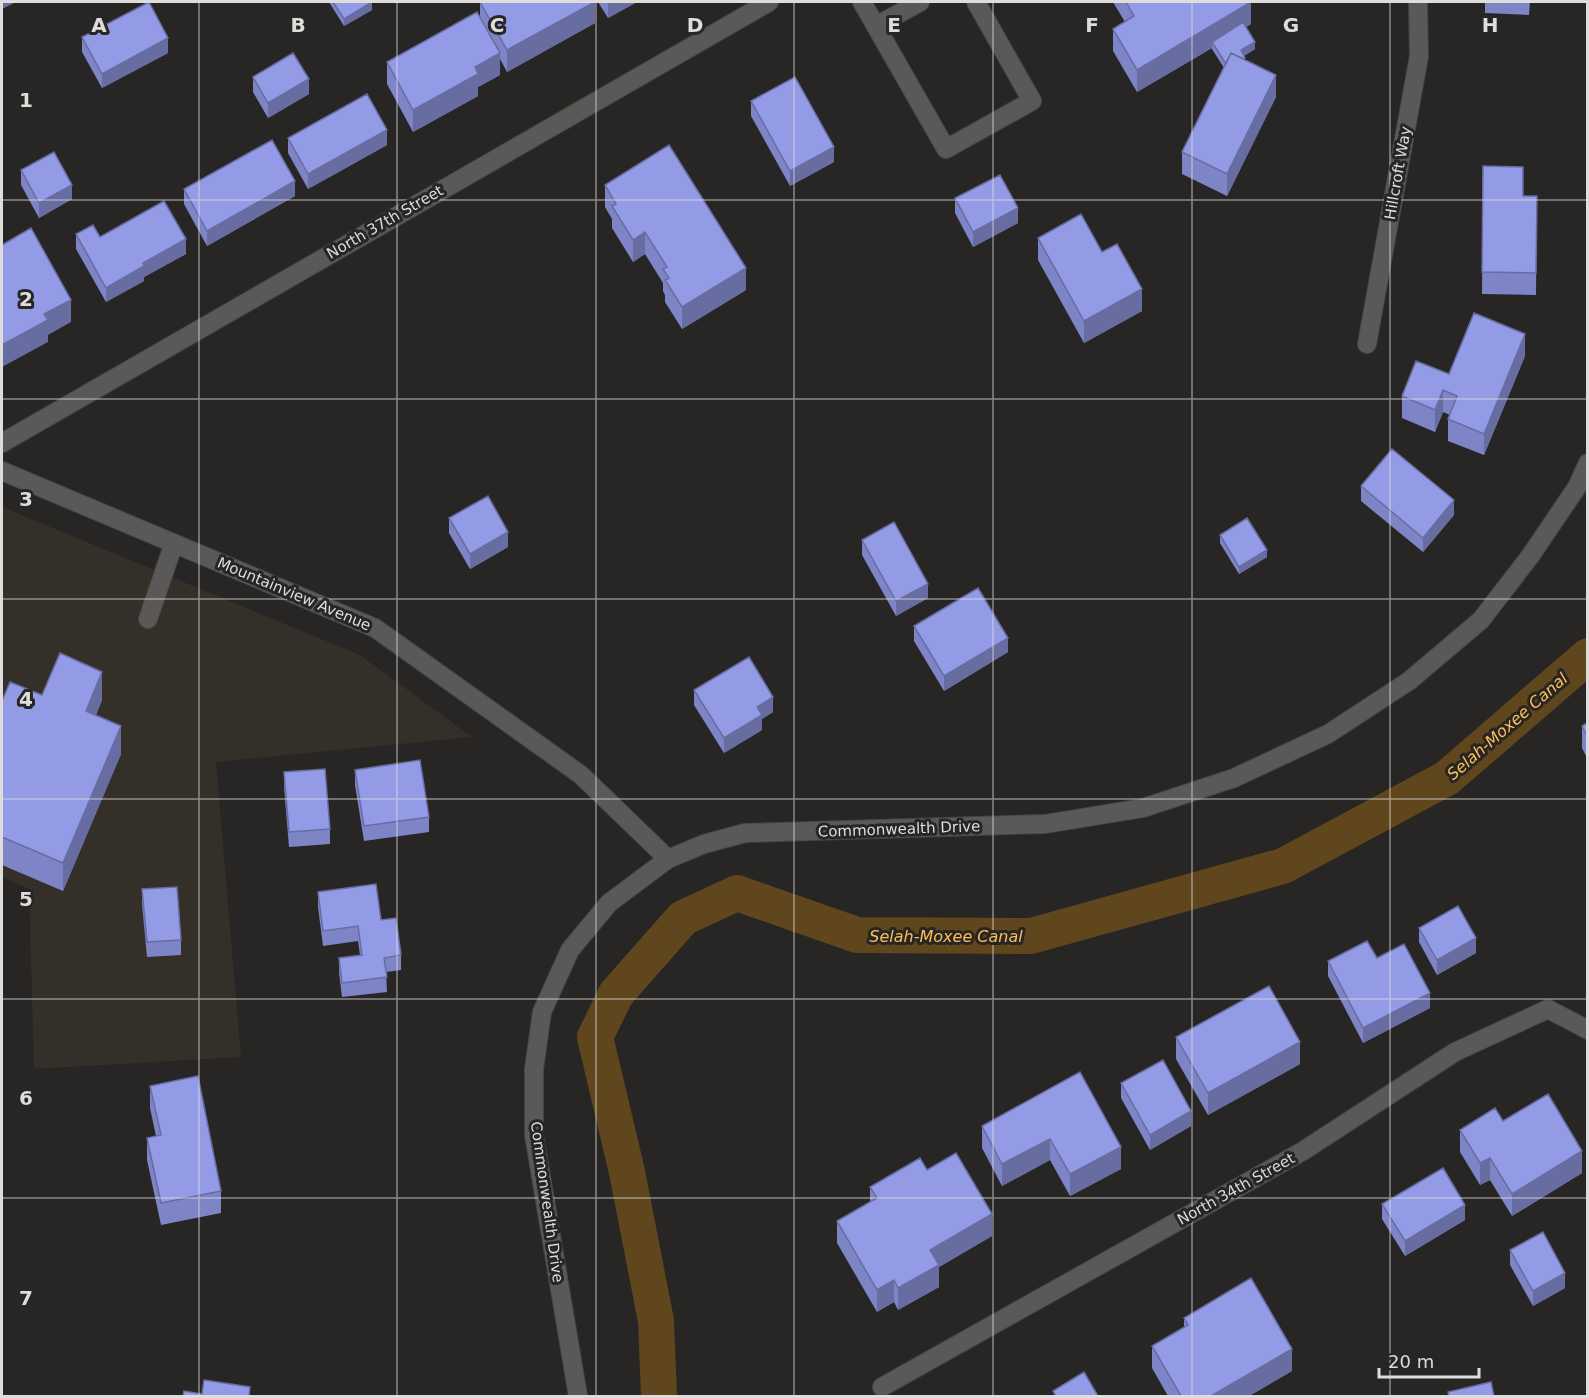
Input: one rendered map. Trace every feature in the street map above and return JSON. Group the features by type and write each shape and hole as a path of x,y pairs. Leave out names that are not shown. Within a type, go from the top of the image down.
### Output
{"street":[{"name":"North 37th Street","path":"2,443 769,2"},
{"path":"862,2 946,149 1032,101 976,2"},
{"path":"876,26 920,2"},
{"name":"Hillcroft Way","path":"1367,344 1419,56 1418,2"},
{"name":"Commonwealth Drive","path":"578,1396 534,1135 534,1069 542,1012 570,950 609,903 668,859 704,844 745,833 1045,824 1143,808 1234,778 1328,734 1409,681 1481,620 1531,555 1571,496 1587,463"},
{"name":"Mountainview Avenue","path":"2,471 375,628 581,776 668,859"},
{"path":"148,619 174,543"},
{"name":"North 34th Street","path":"882,1387 1303,1151 1455,1052 1548,1009 1587,1030"}],"shaded area":[{"path":"2,507 360,655 472,737 216,762 241,1057 34,1069 29,889 2,877"}],"building":[{"path":"149,2 168,38 102,74 82,37"},
{"path":"333,2 372,2 344,19"},
{"path":"480,2 595,2 507,50"},
{"path":"1126,2 1251,2 1137,70 1113,29 1134,16"},
{"path":"477,12 500,53 475,67 478,74 413,110 387,62"},
{"path":"1243,22 1255,42 1241,50 1244,59 1231,53 1226,64 1212,42"},
{"path":"293,53 309,79 268,103 253,77"},
{"path":"1231,53 1276,75 1227,174 1182,152"},
{"path":"795,77 834,147 790,171 751,101"},
{"path":"367,94 387,130 308,174 288,138"},
{"path":"272,140 295,181 207,231 184,189"},
{"path":"669,145 746,268 682,307 665,280 669,278 663,269 667,267 645,232 633,240 612,206 616,204 605,185"},
{"path":"54,152 72,185 39,203 21,170"},
{"path":"1483,166 1523,167 1523,196 1537,196 1536,273 1482,272"},
{"path":"1000,175 1018,208 973,232 955,198"},
{"path":"164,201 186,239 143,263 144,266 106,288 76,234 93,225 100,237"},
{"path":"1081,214 1102,252 1117,244 1142,289 1084,321 1038,238"},
{"path":"31,228 71,300 44,314 48,320 2,345 2,245"},
{"path":"1474,313 1525,334 1484,434 1448,419 1457,396 1443,390 1435,410 1402,396 1416,361 1449,374"},
{"path":"1392,449 1454,500 1423,538 1361,486"},
{"path":"488,496 508,532 470,554 449,518"},
{"path":"1247,518 1267,550 1239,567 1220,535"},
{"path":"894,522 928,584 896,601 862,540"},
{"path":"978,588 1008,638 944,676 914,626"},
{"path":"60,653 102,672 86,711 121,726 63,863 2,837 2,701 10,682 42,695"},
{"path":"749,657 773,697 757,707 762,715 724,738 694,690"},
{"path":"1587,723 1587,736 1582,726"},
{"path":"420,760 429,817 364,826 355,770"},
{"path":"325,769 330,829 289,832 284,772"},
{"path":"376,884 381,920 396,918 401,955 384,958 387,977 342,983 339,958 362,955 358,926 323,931 318,892"},
{"path":"177,887 181,940 147,942 142,889"},
{"path":"1458,906 1476,938 1437,960 1419,928"},
{"path":"1367,941 1377,958 1404,944 1430,993 1363,1028 1328,961"},
{"path":"1269,986 1300,1042 1208,1093 1176,1037"},
{"path":"1163,1060 1191,1111 1150,1135 1121,1083"},
{"path":"1080,1072 1121,1147 1070,1174 1050,1139 1002,1164 982,1126"},
{"path":"198,1076 221,1191 161,1203 147,1138 161,1135 150,1086"},
{"path":"1548,1094 1582,1151 1512,1194 1490,1158 1480,1163 1460,1130 1495,1108 1503,1121"},
{"path":"956,1153 992,1214 930,1250 939,1265 898,1288 894,1280 877,1290 837,1221 877,1198 870,1187 920,1158 927,1170"},
{"path":"1443,1168 1465,1205 1405,1241 1382,1204"},
{"path":"1543,1232 1565,1273 1533,1291 1510,1250"},
{"path":"1251,1278 1292,1349 1211,1396 1181,1396 1152,1346 1188,1325 1184,1318"},
{"path":"1084,1372 1098,1396 1056,1396 1053,1391"},
{"path":"204,1380 250,1387 249,1396 183,1396 184,1391 202,1394"},
{"path":"1491,1382 1494,1396 1449,1396 1448,1392"}],"waterway":[{"name":"Selah-Moxee Canal","path":"659,1396 656,1321 627,1172 595,1037 616,994 683,918 737,893 857,935 1031,936 1283,866 1447,778 1588,656"}]}
